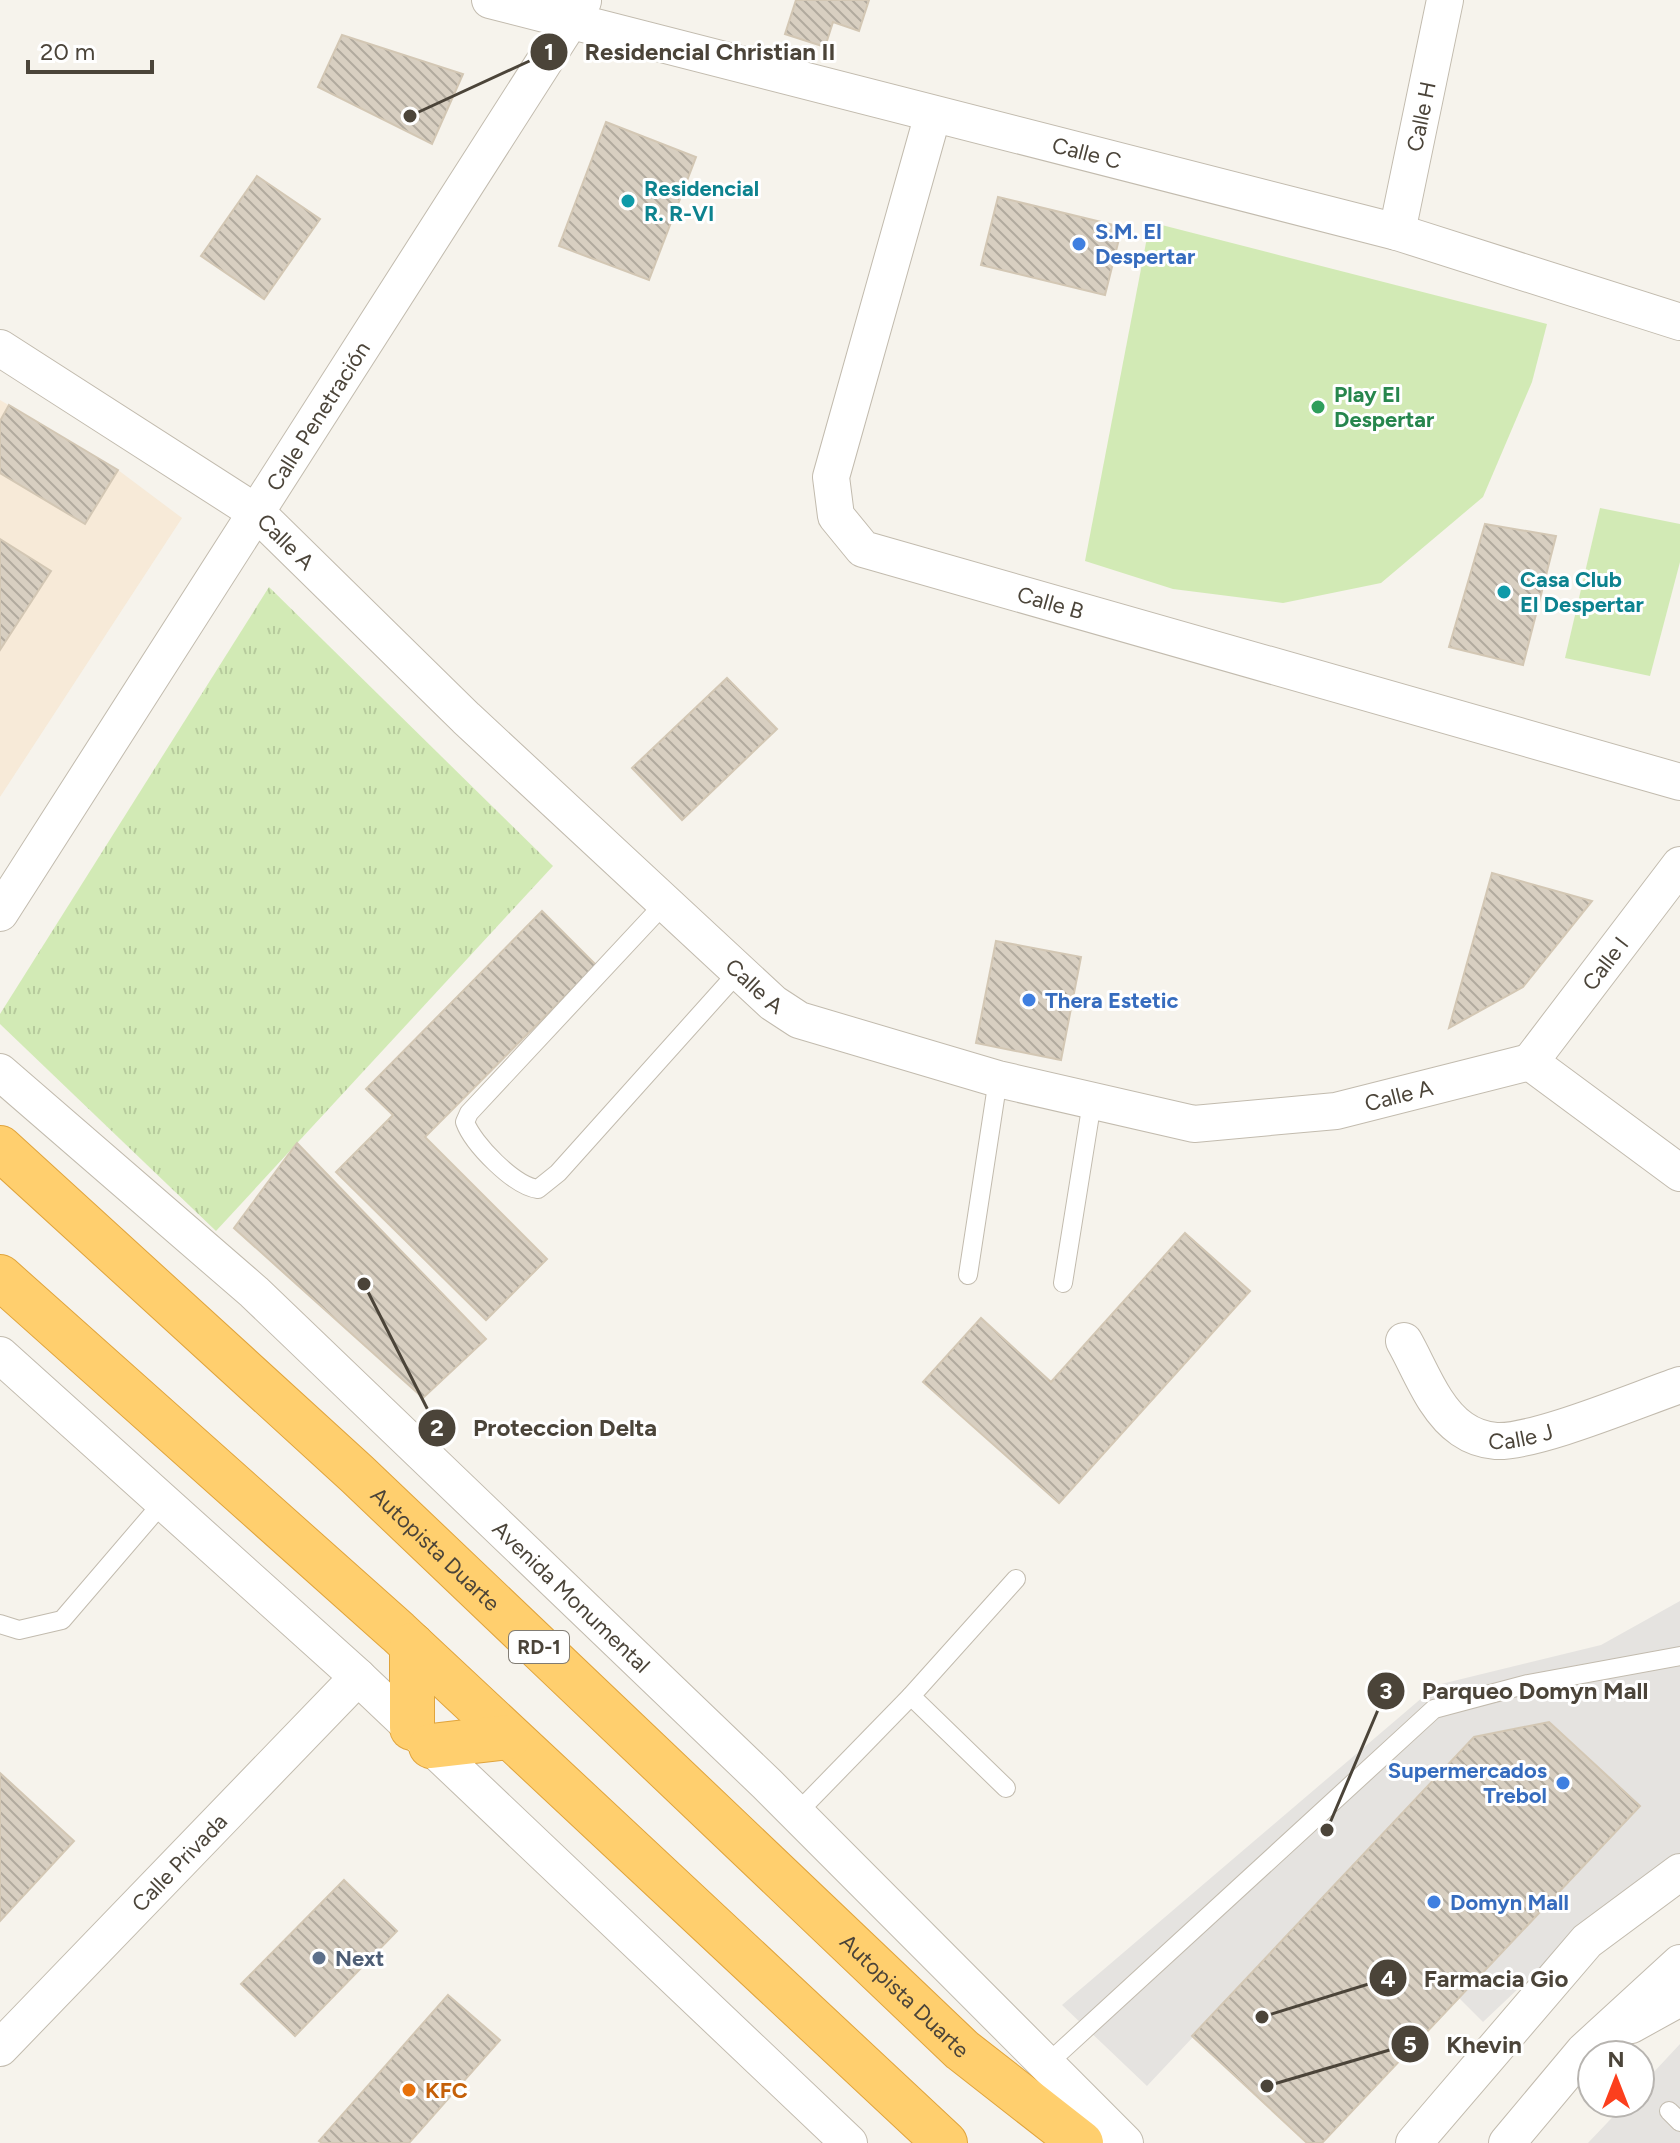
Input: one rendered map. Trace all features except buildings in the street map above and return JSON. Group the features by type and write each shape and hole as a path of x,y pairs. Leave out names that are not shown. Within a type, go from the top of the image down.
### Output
{"highway":[{"name":"Autopista Duarte","path":"0,1148 357,1474 962,2050 1081,2143"},
{"path":"0,1277 130,1389 412,1645 945,2143"},
{"path":"412,1645 421,1737 508,1737"}],"street":[{"name":"Calle C","path":"490,0 578,10 933,114 1397,232 1680,322"},
{"name":"Calle H","path":"1397,232 1445,0"},
{"name":"Calle Penetración","path":"0,913 578,10"},
{"name":"Calle B","path":"933,114 831,477 836,516 863,549 1680,782"},
{"name":"Calle A","path":"0,348 257,513 466,718 773,1003 799,1020 998,1079 1194,1124 1336,1111 1530,1062"},
{"name":"Calle I","path":"1530,1062 1680,865"},
{"path":"1530,1062 1680,1173"},
{"name":"Avenida Monumental","path":"0,1072 254,1292 797,1813 1125,2143"},
{"name":"Calle J","path":"1404,1341 1442,1409 1460,1428 1488,1439 1530,1435 1680,1385"},
{"path":"0,1355 358,1677 849,2143"},
{"name":"Calle Privada","path":"0,2048 358,1677"},
{"path":"1414,2143 1587,1941 1680,1872"},
{"path":"1596,2039 1642,1994 1680,1963"},
{"path":"1606,2039 1680,1998"},
{"path":"1507,2143 1576,2061"}],"lane":[{"path":"665,903 469,1113 465,1122 476,1144 526,1188 538,1189 558,1173 740,970"},
{"path":"968,1275 998,1079"},
{"path":"1063,1283 1092,1102"},
{"path":"0,1624 19,1630 62,1620 164,1501"},
{"path":"797,1813 911,1696 1016,1579"},
{"path":"1047,2064 1434,1709 1528,1684 1680,1656"},
{"path":"911,1696 1006,1788"}],"shaded area":[{"path":"0,400 118,470 182,518 0,797"},
{"path":"1680,1601 1680,1853 1579,1931 1483,2022 1459,1998 1640,1806 1549,1722 1474,1738 1147,2086 1062,2005 1437,1685 1601,1645"},
{"path":"1680,2044 1680,2143 1588,2143 1611,2119 1656,2119 1656,2070"}],"green space":[{"name":"Play El Despertar","path":"1150,222 1547,324 1532,382 1483,497 1381,583 1283,603 1173,589 1085,561"},
{"path":"1600,508 1680,524 1680,562 1650,676 1565,658"},
{"path":"269,587 553,866 216,1231 0,1024 0,1014"}],"place":[{"name":"Residencial Christian II","path":"410,116"},
{"name":"Residencial R. R-VI","path":"628,201"},
{"name":"S.M. El Despertar","path":"1079,244"},
{"name":"Play El Despertar","path":"1318,407"},
{"name":"Casa Club El Despertar","path":"1504,592"},
{"name":"Thera Estetic","path":"1029,1000"},
{"name":"Proteccion Delta","path":"364,1284"},
{"name":"Supermercados Trebol","path":"1563,1783"},
{"name":"Parqueo Domyn Mall","path":"1327,1830"},
{"name":"Domyn Mall","path":"1434,1902"},
{"name":"Next","path":"319,1958"},
{"name":"Farmacia Gio","path":"1262,2017"},
{"name":"Khevin","path":"1267,2086"},
{"name":"KFC","path":"409,2090"}]}
